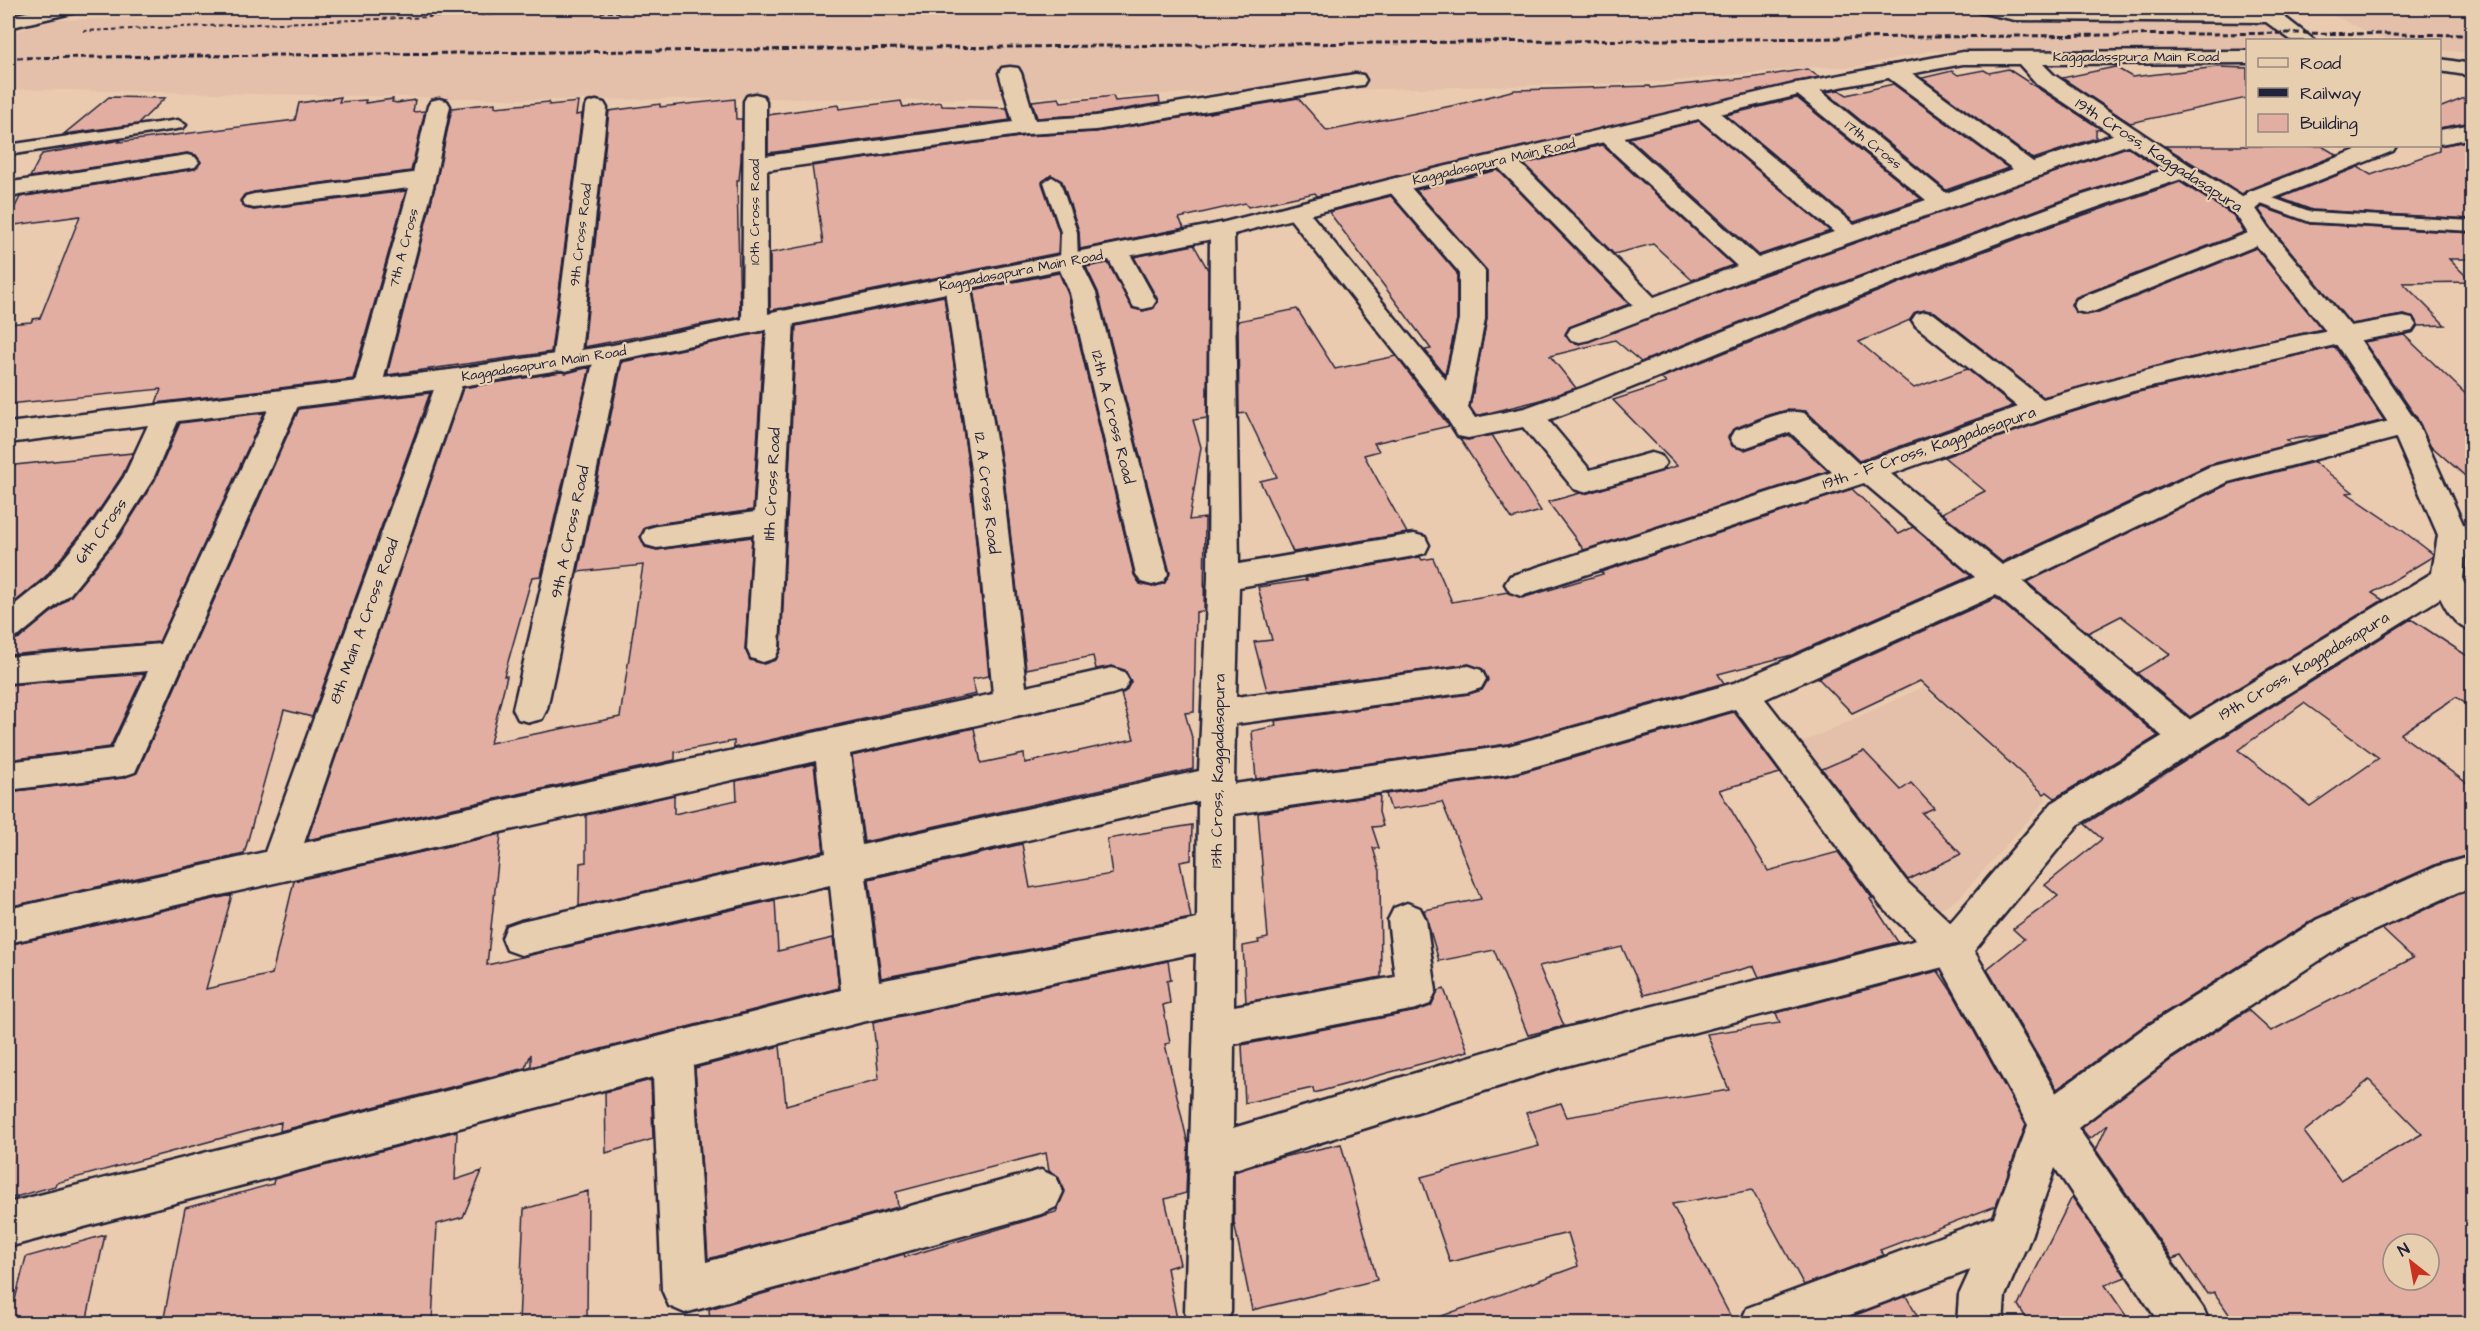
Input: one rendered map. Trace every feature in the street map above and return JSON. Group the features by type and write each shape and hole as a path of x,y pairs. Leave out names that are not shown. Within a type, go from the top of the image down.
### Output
{"street":[{"path":"8,22 69,8"},
{"path":"1985,8 2014,14 2276,12 2303,39"},
{"name":"Kaggadasspura Main Road","path":"2024,57 2246,57"},
{"name":"Kaggadasapura Main Road","path":"8,434 450,379 566,362 1222,230 1396,185 1803,88 1963,58 2024,57"},
{"name":"19th Cross, Kaggadasapura","path":"1952,949 2065,814 2187,737 2460,583 2453,535 2405,426 2344,335 2261,235 2250,202 2183,171 2046,80 2024,57"},
{"path":"2441,65 2472,70"},
{"path":"1894,71 2030,171"},
{"path":"1010,73 1026,127"},
{"path":"755,165 1026,127 1096,123 1355,80"},
{"name":"17th Cross","path":"1803,88 1943,202"},
{"name":"10th Cross Road","path":"755,101 755,165 768,321"},
{"name":"7th A Cross","path":"367,389 423,179 439,106"},
{"name":"9th Cross Road","path":"566,362 596,108"},
{"path":"1705,112 1851,234"},
{"path":"2441,137 2472,131"},
{"path":"1608,135 1754,268"},
{"path":"1580,334 1754,268 2130,136"},
{"path":"2250,202 2383,147"},
{"path":"1504,160 1651,308"},
{"path":"8,192 12,189 187,162"},
{"path":"1296,211 1454,408 1468,429 1530,416 2091,200 2183,171"},
{"path":"254,201 423,179"},
{"path":"1396,185 1472,271 1473,319 1454,408"},
{"name":"13th Cross, Kaggadasapura","path":"1208,1312 1210,1156 1215,1029 1216,792 1224,578 1222,230"},
{"path":"2086,305 2261,235"},
{"path":"1117,252 1143,301"},
{"name":"12th A Cross Road","path":"1070,261 1083,293 1152,574"},
{"name":"12 A Cross Road","path":"957,283 986,470 1011,704"},
{"path":"1925,320 2039,410"},
{"name":"11th Cross Road","path":"763,649 770,521 768,321"},
{"name":"19th - F Cross, Kaggadasapura","path":"1521,584 1862,473 2039,410 2128,383 2344,335 2403,326"},
{"name":"9th A Cross Road","path":"530,708 608,354"},
{"name":"8th Main A Cross Road","path":"279,863 450,379"},
{"path":"8,776 123,762 287,399"},
{"name":"6th Cross","path":"8,627 59,586 106,528 138,479 167,414"},
{"path":"1530,416 1584,482 1651,463"},
{"path":"1744,438 1794,420 2001,579 2187,737"},
{"path":"521,938 848,865 1216,792 1508,760 1742,694 2001,579 2219,474 2405,426"},
{"path":"657,537 770,521"},
{"path":"1224,578 1414,545"},
{"path":"2460,583 2464,612 2472,619"},
{"path":"8,670 171,656"},
{"path":"1218,713 1469,679"},
{"path":"8,926 279,863 832,745 1112,681"},
{"path":"1742,694 1894,894 1952,949 2050,1123 2187,1323"},
{"path":"832,745 848,865 862,1003"},
{"path":"1980,1323 1982,1295 2010,1233 2050,1123 2157,1043 2331,932 2465,883"},
{"path":"1215,1029 1416,991 1407,920"},
{"path":"8,1225 862,1003 1216,932"},
{"path":"1210,1156 1558,1049 1952,949"},
{"path":"672,1051 686,1290 1041,1192"},
{"path":"1763,1323 2010,1233"}],"lane":[{"path":"8,150 178,125"},
{"path":"1052,182 1069,232 1070,261"},
{"path":"2250,202 2310,217 2472,225"}],"path":[{"path":"78,31 527,13 980,8"}],"shaded area":[{"path":"591,8 1951,8 2012,23 2268,23 2289,39 2246,39 2246,48 1931,51 1855,67 1810,67 1664,82 915,100 767,98 571,100 8,89 8,34 54,20"},
{"path":"2330,14 2472,14 2472,53 2441,50 2441,39 2384,39"},
{"path":"1923,687 2047,799 1958,899 1931,913 1797,745"}],"building":[{"path":"2115,67 2132,77 2218,67 2246,68 2246,98 2130,123 2062,78"},
{"path":"1807,69 1819,77 1317,196 1315,193 1248,207 1245,203 1179,218 1184,228 1080,249 1079,231 1062,181 1051,175 1042,183 1059,232 1058,253 770,311 770,253 823,243 812,166 1026,136 1096,132 1298,98 1327,131 1456,105 1515,90 1650,86 1651,88 1757,77"},
{"path":"2008,69 2101,129 2096,130 2096,138 2033,159 1922,78 1952,71 1958,75 1984,70 1989,73"},
{"path":"1893,84 2008,168 1946,190 1826,92 1839,90 1847,95"},
{"path":"2472,95 2472,122 2441,128 2441,107"},
{"path":"1113,96 1115,101 1159,97 1160,103 1096,114 1037,118 1032,101 1059,98 1061,102"},
{"path":"109,97 165,98 138,124 64,134"},
{"path":"341,97 339,102 366,100 365,103 393,99 392,102 397,103 415,100 413,112 425,111 411,171 254,192 244,195 240,201 245,208 254,210 406,191 353,379 156,403 161,389 8,404 8,324 31,322 33,319 40,318 80,216 8,226 8,221 20,197 195,169 201,162 196,155 187,153 30,177 42,154 121,140 119,142 295,120 299,103"},
{"path":"1797,98 1921,199 1854,222 1726,115"},
{"path":"735,99 736,119 742,119 741,160 739,180 737,180 740,317 584,347 609,111 660,104 660,107"},
{"path":"901,101 903,107 941,102 942,106 1007,108 1010,120 768,153 768,115 838,105 839,109"},
{"path":"549,102 549,105 578,102 576,115 582,114 551,352 387,375 437,179 452,108 495,103 495,107"},
{"path":"1699,121 1830,231 1759,255 1629,138"},
{"path":"2472,140 2472,219 2312,210 2280,198 2358,167 2371,175 2439,151 2441,146"},
{"path":"1602,145 1733,265 1692,280 1653,244 1614,254 1524,164"},
{"path":"2164,146 2324,147 2337,155 2247,190 2242,194"},
{"path":"2127,147 2160,169 2082,193 1787,303 1641,362 1615,340 1550,356 1576,388 1537,401 1476,416 1470,407 1487,319 1487,271 1416,190 1498,170 1629,304 1569,327 1565,335 1571,342 1580,344 1764,275"},
{"path":"2180,182 2233,215 2244,232 2076,297 2071,304 2075,312 2086,315 2096,313 2256,248 2322,329 2176,361 2043,397 1935,312 1925,310 1916,312 1910,320 1859,342 1914,388 1967,369 2013,406 1859,461 1806,411 1787,410 1768,415 1733,429 1728,437 1732,446 1745,450 1789,435 1828,471 1584,550 1548,502 1580,493 1585,494 1677,466 1613,400 1666,383 1661,378 1902,282 2046,228"},
{"path":"1391,196 1457,273 1457,319 1445,375 1425,350 1431,349 1329,212"},
{"path":"2262,207 2310,224 2472,233 2472,259 2449,259 2472,282 2403,283 2445,325 2418,326 2414,318 2403,315 2351,324 2273,230 2259,210"},
{"path":"1194,245 1208,270 1207,418 1193,420 1201,447 1189,520 1205,518 1204,611 1196,612 1194,712 1185,713 1193,741 1193,769 864,842 852,756 974,728 981,763 1024,754 1025,763 1134,739 1121,694 1126,691 1131,682 1125,670 1112,666 1096,669 1093,656 1026,669 1003,470 973,290 1059,273 1068,294 1134,575 1140,584 1153,587 1165,583 1170,573 1098,292 1086,267 1108,263 1132,308 1143,311 1154,308 1158,300 1134,257"},
{"path":"944,296 969,470 989,676 972,679 976,694 734,748 734,741 675,752 675,760 307,840 463,388 561,372 567,373 590,367 541,576 532,577 504,676 507,676 490,743 620,717 643,565 578,572 622,362 764,332 753,510 656,524 645,527 640,536 645,547 657,550 752,537 745,649 750,660 764,664 776,660 781,649 796,326"},
{"path":"1297,309 1335,369 1396,356 1449,426 1374,443 1379,451 1364,455 1407,533 1293,552 1260,481 1277,477 1246,413 1239,414 1238,321"},
{"path":"2404,335 2472,400 2472,482 2430,445 2417,418 2364,342"},
{"path":"2335,347 2384,420 2331,434 2286,440 2291,444 2208,465 2002,562 1942,513 1985,491 1944,457 2050,419 2134,393"},
{"path":"430,393 312,717 284,710 244,854 8,907 8,792 123,778 137,773 299,409"},
{"path":"264,413 159,642 8,655 8,641 20,638 71,596 119,537 155,480 180,423"},
{"path":"1492,435 1541,511 1512,519 1460,439 1468,440"},
{"path":"133,453 122,476 93,519 46,576 8,608 8,478 15,465"},
{"path":"2314,462 2353,492 2347,493 2403,531 2433,554 2432,557 2372,593 2383,600 2190,717 2137,673 2170,654 2121,616 2088,633 2027,582 2229,484"},
{"path":"1852,489 1899,534 1913,527 1971,576 1792,655 1718,674 1724,683 1508,744 1256,779 1252,731 1276,726 1275,721 1469,694 1482,690 1488,680 1483,669 1469,664 1267,691 1254,642 1272,640 1258,587 1307,580 1305,578 1420,557 1422,560 1433,558 1452,602 1508,592 1522,598 1603,574 1601,572"},
{"path":"1996,598 2158,736 2055,798 2047,792 2044,794 1920,681 1852,713 1818,678"},
{"path":"2411,619 2472,659 2472,708 2456,697 2400,734 2472,787 2472,854 2437,864 2352,902 2350,900 2316,918 2142,1027 2057,1089 1987,969 2024,939 2013,929 2058,896 2045,885 2102,839 2085,824","holes":["2304,703 2379,758 2310,806 2238,750"]},
{"path":"144,674 110,747 8,760 8,685"},
{"path":"1734,712 1780,773 1719,790 1768,871 1838,852 1872,898 1870,899 1898,942 1759,977 1754,966 1644,995 1622,947 1539,966 1564,1026 1528,1035 1494,950 1439,961 1424,910 1481,899 1442,802 1391,810 1386,794 1509,776"},
{"path":"1864,751 1901,790 1911,783 1934,808 1922,813 1961,854 1908,880 1822,769"},
{"path":"814,764 824,851 579,906 580,863 586,862 586,815 674,795 674,814 737,800 736,781"},
{"path":"1380,795 1379,812 1383,826 1372,827 1379,848 1373,848 1380,871 1381,977 1246,1002 1243,946 1259,943 1258,940 1268,938 1258,813"},
{"path":"1192,825 1191,860 1180,862 1191,918 881,978 869,879 1022,844 1030,888 1112,874 1107,839"},
{"path":"501,834 487,965 775,900 778,951 833,938 839,988 531,1067 531,1054 525,1068 280,1131 281,1122 56,1183 55,1186 8,1199 8,945 232,895 206,989 272,974 294,881"},
{"path":"2472,890 2472,1323 2235,1323 2214,1292 2207,1294 2181,1256 2172,1259 2096,1150 2108,1124 2090,1139 2081,1128 2172,1059 2248,1010 2271,1031 2413,958 2382,929","holes":["2369,1080 2422,1134 2340,1180 2304,1132"]},
{"path":"1168,961 1171,980 1167,981 1170,1003 1163,1005 1170,1043 1165,1044 1188,1144 1186,1193 1165,1199 1180,1264 1167,1268 1177,1319 1163,1323 710,1323 709,1309 904,1254 905,1257 1056,1212 1065,1191 1058,1176 1049,1171 1046,1153 896,1192 898,1207 708,1259 695,1068 780,1046 786,1105 879,1079 873,1022"},
{"path":"1938,971 1954,995 2026,1125 1996,1206 1880,1250 1884,1255 1804,1285 1752,1190 1672,1204 1734,1323 1431,1323 1431,1320 1578,1266 1568,1233 1450,1262 1421,1177 1539,1146 1526,1113 1561,1103 1567,1117 1729,1090 1707,1034 1780,1023 1776,1013"},
{"path":"1444,989 1468,1051 1314,1093 1313,1088 1245,1103 1242,1045 1417,1011 1431,1006 1438,991"},
{"path":"651,1080 653,1139 606,1153 605,1092"},
{"path":"457,1131 455,1180 482,1171 463,1217 437,1224 432,1323 163,1323 185,1208 273,1184 274,1179"},
{"path":"1341,1144 1377,1280 1252,1310 1234,1222 1234,1172 1278,1158"},
{"path":"588,1191 587,1323 519,1323 524,1209"},
{"path":"2072,1197 2126,1277 2105,1285 2131,1323 2029,1323 2018,1305"},
{"path":"105,1235 86,1323 9,1323 26,1257"},
{"path":"1906,1296 1921,1323 1834,1323"}],"railway":[{"path":"8,58 2295,33 2472,35"}]}
